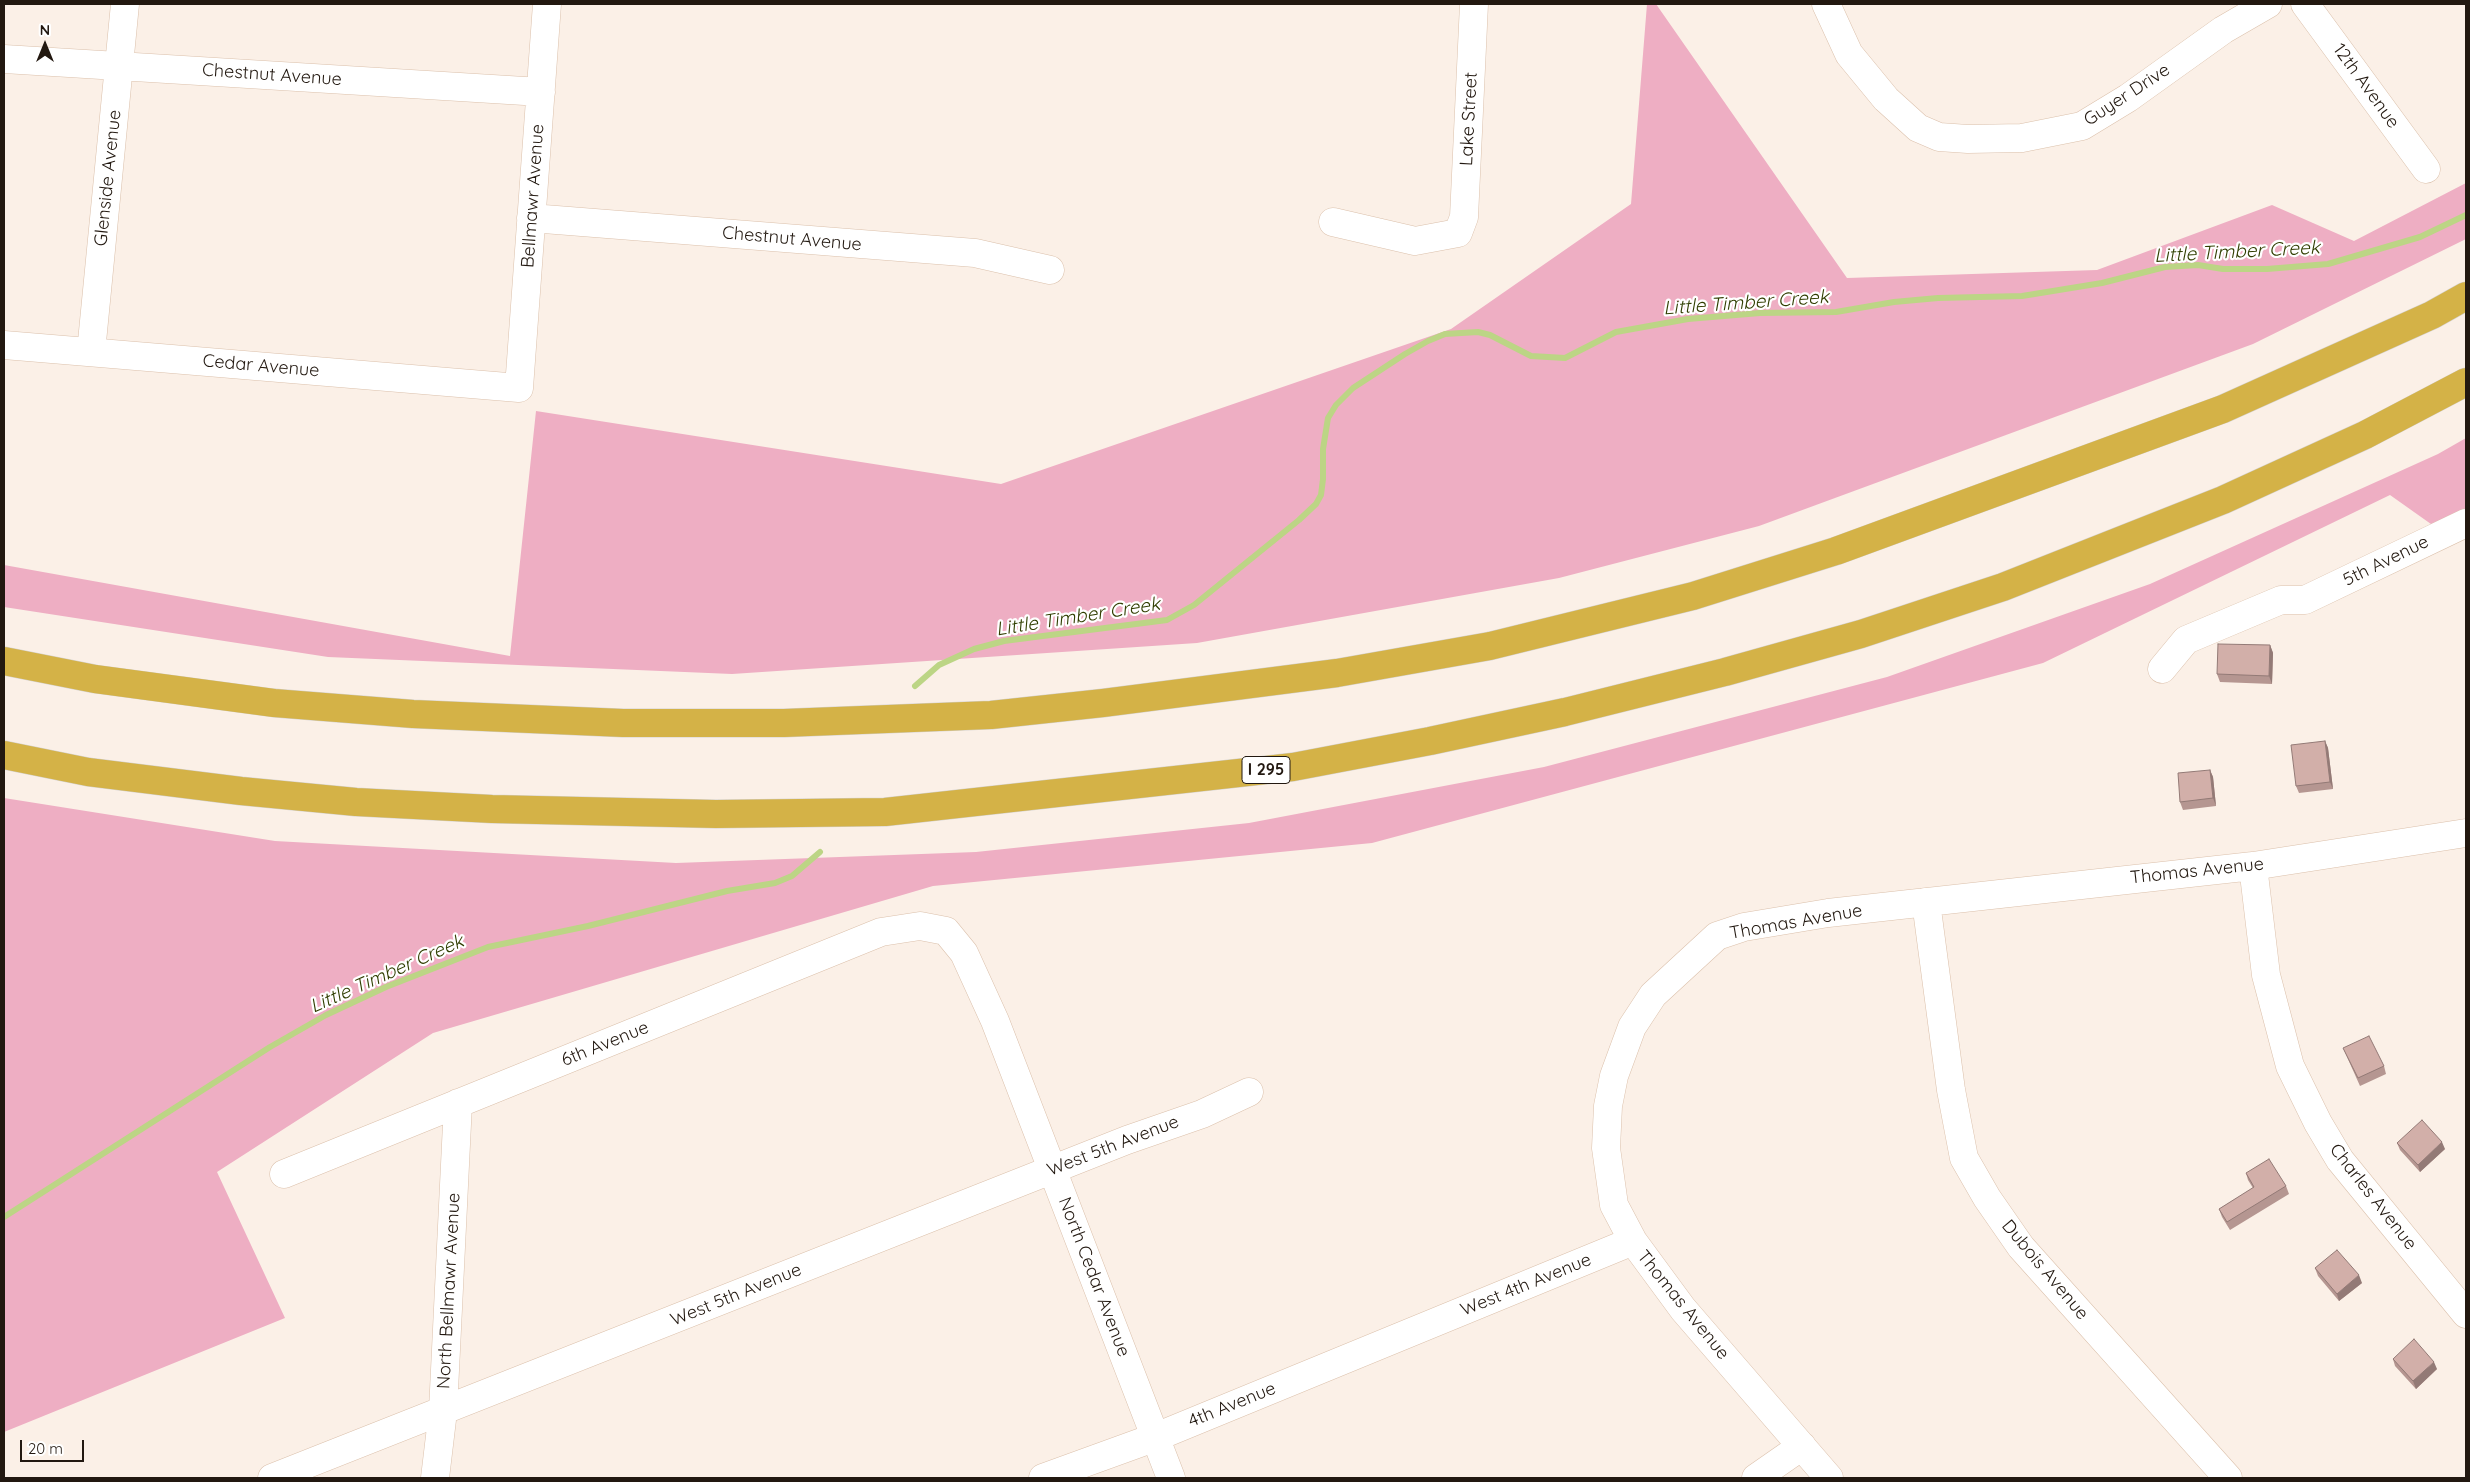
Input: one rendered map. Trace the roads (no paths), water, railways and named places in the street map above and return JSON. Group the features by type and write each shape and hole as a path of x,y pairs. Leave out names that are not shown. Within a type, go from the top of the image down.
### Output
{"highway":[{"path":"4,661 95,679 274,704 413,714 623,723 784,723 991,715 1103,704 1337,673 1500,644 1694,596 1836,551 2223,409 2432,315 2466,296"},
{"name":"I 295","path":"4,755 88,772 240,791 346,801 492,809 716,814 885,812 1293,767 1430,741 1565,712 1725,672 1861,634 2003,587 2223,500 2365,435 2466,382"}],"street":[{"name":"Glenside Avenue","path":"91,352 125,4"},
{"name":"Bellmawr Avenue","path":"519,388 547,4"},
{"name":"Lake Street","path":"1333,222 1415,241 1458,233 1464,217 1474,4"},
{"name":"Guyer Drive","path":"1826,4 1829,15 1849,54 1886,100 1918,128 1939,137 1968,139 2022,138 2082,126 2128,98 2223,30 2268,4"},
{"name":"12th Avenue","path":"2305,4 2426,169"},
{"name":"Chestnut Avenue","path":"4,58 541,92"},
{"name":"Chestnut Avenue","path":"531,218 975,253 1050,270"},
{"name":"Cedar Avenue","path":"4,345 519,388"},
{"name":"5th Avenue","path":"2162,668 2186,640 2281,600 2305,600 2466,523"},
{"name":"Thomas Avenue","path":"1829,1478 1683,1309 1633,1242 1614,1205 1606,1148 1608,1106 1614,1076 1632,1027 1653,995 1717,936 1744,927 1828,913 2254,866 2466,833"},
{"name":"Charles Avenue","path":"2254,866 2266,976 2290,1066 2318,1123 2340,1160 2466,1314"},
{"name":"Dubois Avenue","path":"1926,902 1951,1090 1964,1158 1987,1198 2021,1247 2228,1478"},
{"name":"6th Avenue","path":"284,1174 881,932 920,926 929,928"},
{"name":"North Cedar Avenue","path":"929,928 946,931 964,953 995,1021 1171,1478"},
{"name":"West 5th Avenue","path":"272,1478 1053,1169 1163,1126 1202,1114 1249,1092"},
{"name":"North Bellmawr Avenue","path":"435,1478 443,1411 458,1103"},
{"name":"West 4th Avenue","path":"1420,1329 1633,1242"},
{"name":"4th Avenue","path":"1043,1478 1156,1437 1420,1329"},
{"path":"1756,1478 1802,1446"}],"waterway":[{"name":"Little Timber Creek","path":"915,686 939,665 974,649 1004,641 1167,620 1194,605 1316,504 1321,495 1323,449 1328,418 1336,405 1353,388 1405,354 1445,334 1478,332 1490,335 1531,356 1565,358 1616,332 1688,319 1760,313 1836,312 1894,302 1938,298 2022,296 2102,283 2165,267 2198,265 2223,269 2267,269 2328,264 2420,237 2466,215"},
{"name":"Little Timber Creek","path":"4,1217 270,1047 326,1015 386,987 488,947 588,926 727,891 775,883 792,876 820,852"}]}
